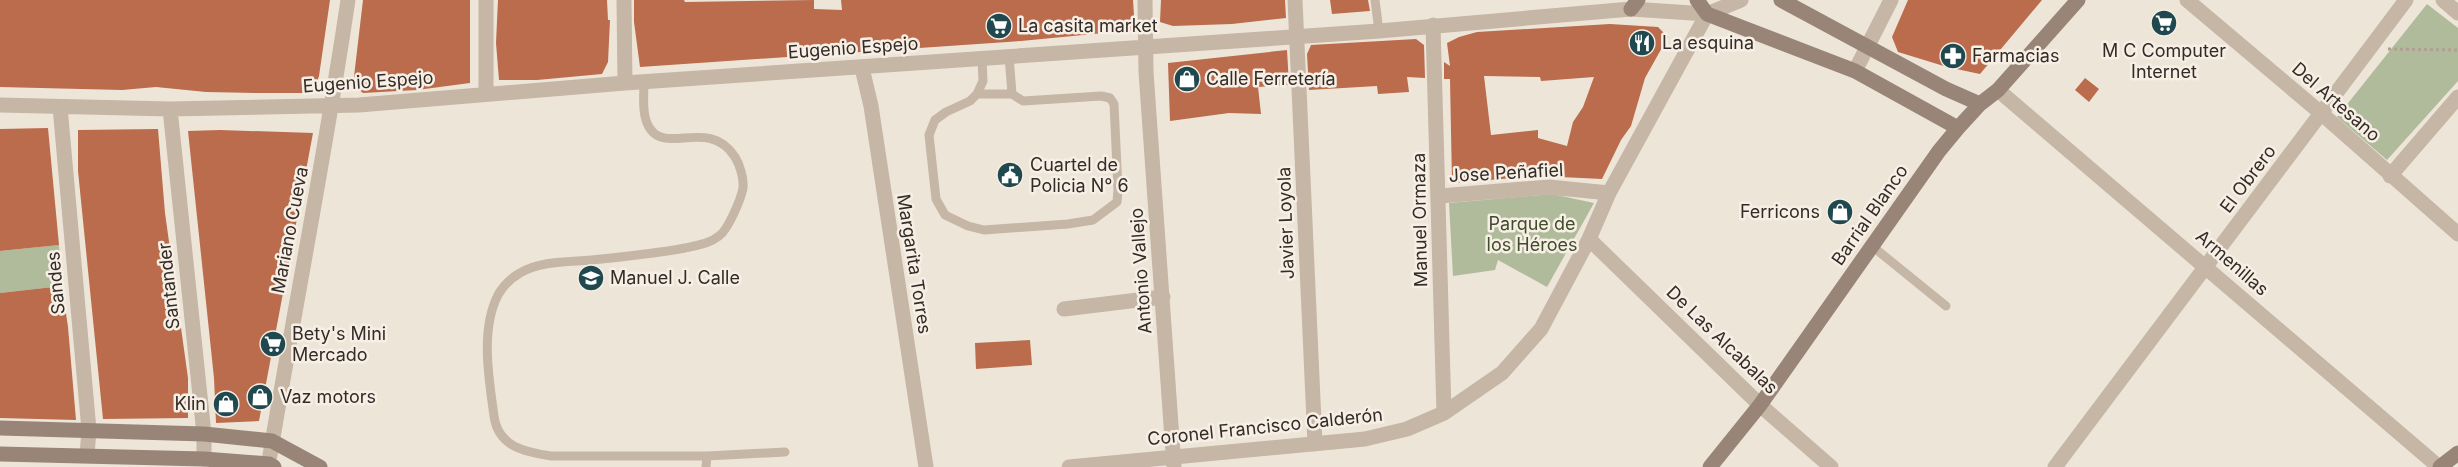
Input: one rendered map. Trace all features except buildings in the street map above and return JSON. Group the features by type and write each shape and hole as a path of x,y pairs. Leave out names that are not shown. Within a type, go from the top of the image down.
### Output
{"main road":[{"path":"1697,0 1707,14 1855,71 1958,128"},
{"path":"1781,0 1946,89 1980,104"},
{"name":"Barrial Blanco","path":"1710,467 1760,405 1958,128 1980,104 1998,90 2078,0"},
{"path":"0,428 204,434 272,441 320,467"},
{"path":"2439,467 2458,453"},
{"path":"0,454 204,459 270,466"}],"street":[{"name":"Mariano Cueva","path":"270,466 272,441 333,106 348,0"},
{"path":"486,0 486,93"},
{"path":"624,0 625,83"},
{"name":"Antonio Vallejo","path":"1145,0 1146,72 1174,462"},
{"name":"Javier Loyola","path":"1295,0 1315,444"},
{"path":"1707,14 1741,0"},
{"path":"1855,71 1891,0"},
{"name":"Del Artesano","path":"2187,0 2322,114 2458,234"},
{"name":"El Obrero","path":"2055,467 2406,0"},
{"path":"2443,0 2458,13"},
{"name":"Eugenio Espejo","path":"0,105 170,109 333,106 644,81 862,68 1379,31 1635,5 1707,14"},
{"name":"Coronel Francisco Calderón","path":"1069,467 1174,462 1365,439 1407,429 1444,413 1502,373 1541,329 1589,239 1610,193 1707,14"},
{"name":"Manuel Ormaza","path":"1434,25 1444,413"},
{"name":"Margarita Torres","path":"862,68 871,106 926,467"},
{"name":"Armenillas","path":"1998,90 2439,467"},
{"path":"2390,176 2458,97"},
{"name":"Sandes","path":"60,107 89,430 87,455"},
{"name":"Santander","path":"170,109 204,434 204,459"},
{"name":"Jose Peñafiel","path":"1440,196 1549,187 1610,193"},
{"name":"De Las Alcabalas","path":"1589,239 1760,405 1831,467"},
{"path":"1064,309 1163,297"}],"lane":[{"path":"1375,0 1379,31"},
{"path":"1009,56 1012,94"},
{"path":"976,94 1012,94 1023,101 1101,96 1110,98 1114,104 1117,202 1094,220 1068,224 984,230 968,226 945,215 936,199 929,135 935,120 970,101 976,94 983,81 982,59"},
{"path":"644,81 645,115 651,131 662,137 708,137 728,145 739,162 743,186 733,214 722,235 708,243 666,252 543,264 521,272 507,283 497,296 489,327 489,376 496,427 503,439 512,446 528,452 551,456 706,456 785,452"},
{"path":"1872,246 1946,306"},
{"path":"706,456 706,467"}],"path":[{"path":"2372,45 2390,50 2458,50"}],"green space":[{"path":"2427,4 2458,28 2458,81 2387,160 2337,117"},
{"name":"Parque de los Héroes","path":"1552,194 1594,203 1547,287 1498,260 1495,270 1453,276 1449,203"},
{"path":"59,245 62,286 0,293 0,251"}],"place":[{"name":"M C Computer Internet","path":"2164,23"},
{"name":"La casita market","path":"999,26"},
{"name":"La esquina","path":"1642,43"},
{"name":"Farmacias","path":"1953,56"},
{"name":"Calle Ferretería","path":"1187,79"},
{"name":"Cuartel de Policia N° 6","path":"1010,175"},
{"name":"Ferricons","path":"1840,212"},
{"name":"Manuel J. Calle","path":"591,278"},
{"name":"Bety's Mini Mercado","path":"273,344"},
{"name":"Vaz motors","path":"260,397"},
{"name":"Klin","path":"226,404"}]}
